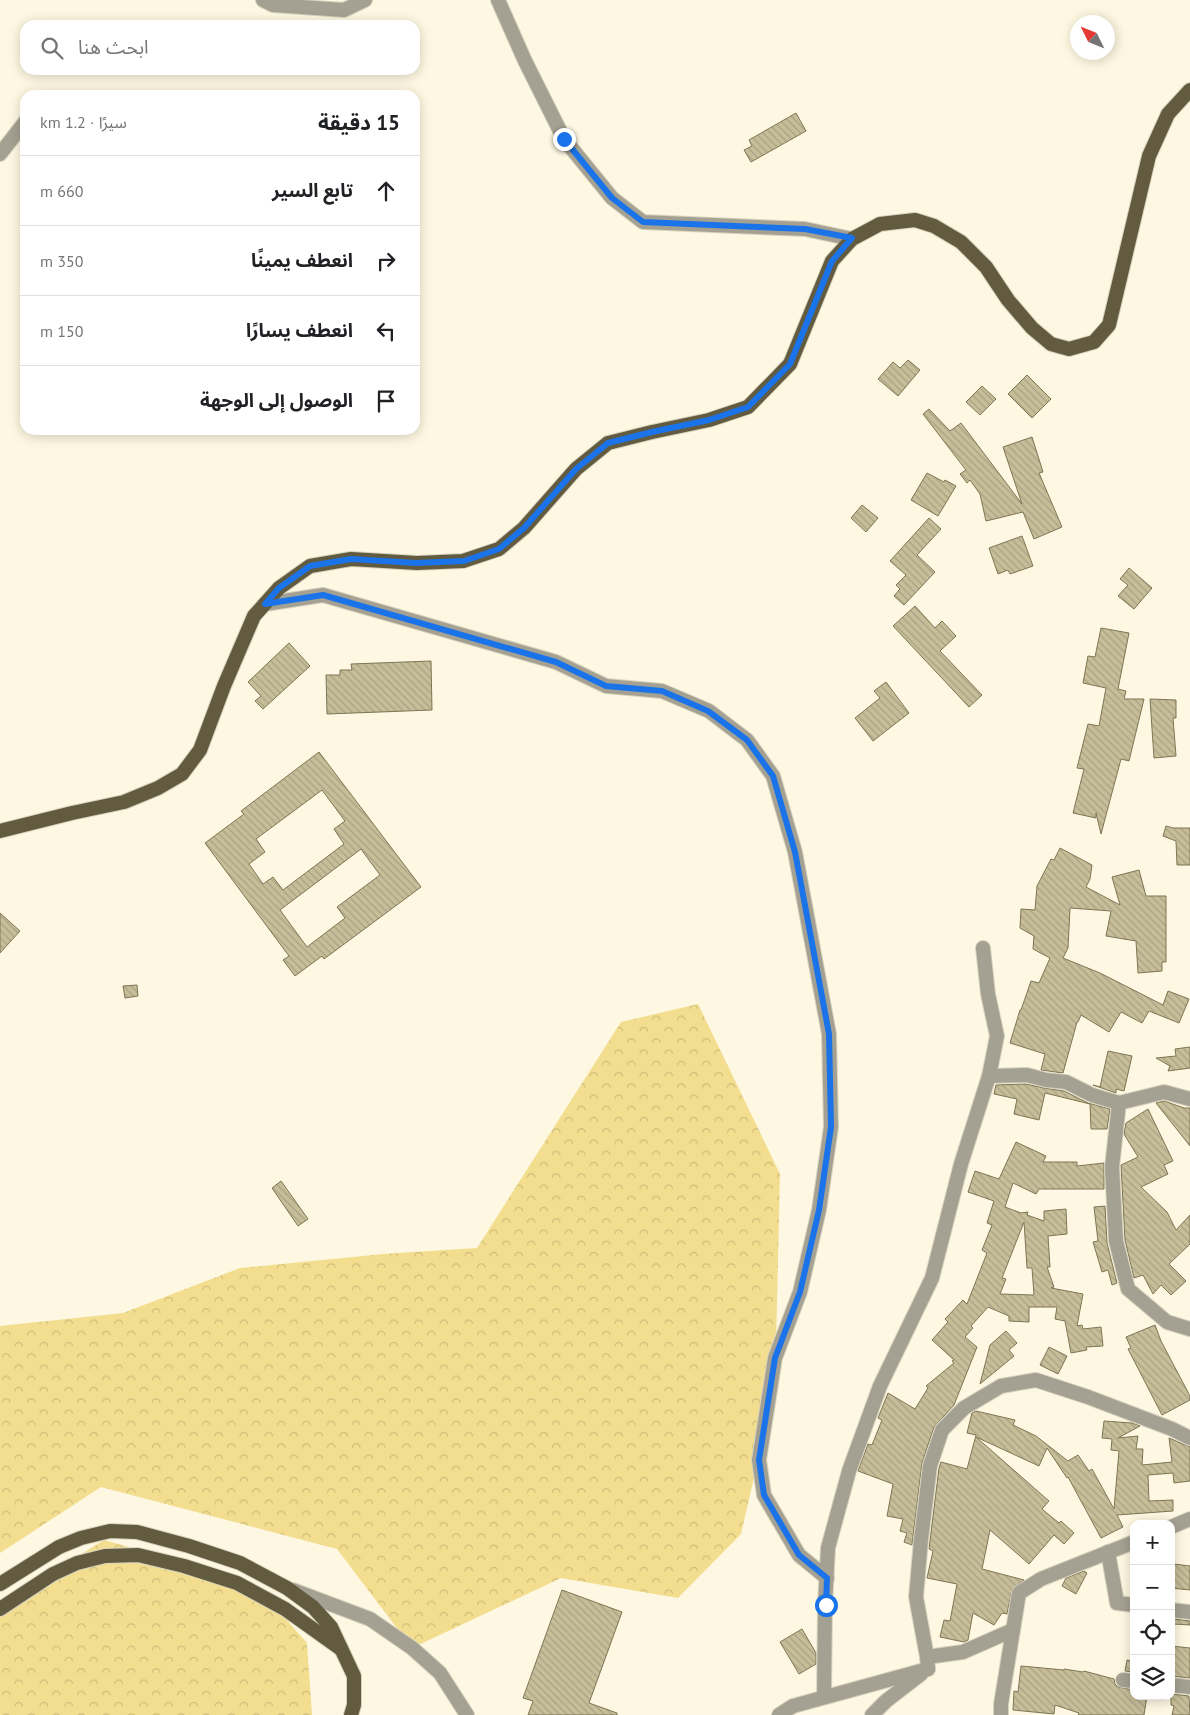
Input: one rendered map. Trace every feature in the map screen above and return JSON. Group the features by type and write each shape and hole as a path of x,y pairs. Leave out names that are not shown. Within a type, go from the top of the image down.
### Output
{"main road":[{"path":"0,831 124,802 158,788 182,774 200,750 224,686 254,616 279,588 310,566 351,559 416,563 464,561 499,549 524,528 576,469 608,443 709,420 748,407 790,364 832,261 852,238 880,224 915,220 934,226 961,242 986,267 1008,300 1032,328 1051,344 1070,349 1094,342 1109,325 1149,156 1168,114 1190,90"},
{"path":"0,1584 59,1547 81,1538 110,1531 137,1532 189,1546 240,1563 288,1588 331,1626 354,1676 354,1705 351,1715"},
{"path":"0,1609 53,1574 77,1563 105,1556 138,1555 184,1566 237,1583 285,1609 343,1651"}],"street":[{"path":"263,0 273,5 344,10 365,0"},
{"path":"498,0 525,62 564,139 612,198 643,222 805,229 852,238"},
{"path":"0,154 20,128"},
{"path":"265,604 323,595 556,662 606,686 662,691 708,711 747,740 773,776 795,852 829,1034 831,1127 819,1210 800,1292 775,1358 759,1460 764,1495 799,1555 827,1578"},
{"path":"824,1697 828,1548 849,1472 880,1386 932,1278 961,1164 989,1076 997,1036 988,994 983,948"},
{"path":"989,1076 1027,1075 1046,1080 1066,1082 1092,1095 1119,1103 1164,1092 1190,1099"},
{"path":"1119,1103 1112,1167 1116,1241 1128,1289 1168,1322 1190,1329"},
{"path":"928,1663 916,1597 930,1466 942,1430 964,1408 1000,1386 1036,1380 1088,1397 1172,1429 1190,1438"},
{"path":"1175,1525 1190,1519"},
{"path":"1001,1715 1001,1704 1019,1593 1041,1579 1130,1544"},
{"path":"1108,1552 1117,1603 1130,1605"},
{"path":"288,1588 370,1619 412,1648 440,1673 467,1715"},
{"path":"1175,1610 1190,1612"},
{"path":"779,1715 793,1706 963,1652 1013,1630"},
{"path":"872,1715 928,1663"},
{"path":"1175,1685 1190,1687"}],"green space":[{"path":"698,1004 780,1174 775,1386 741,1534 678,1598 561,1578 412,1648 337,1549 101,1487 0,1553 0,1326 123,1313 240,1268 383,1254 477,1248 621,1022"},
{"path":"104,1540 253,1582 307,1643 312,1715 0,1715 0,1605"}],"building":[{"path":"796,113 806,131 751,162 744,150 752,146 749,140"},
{"path":"908,360 920,370 898,396 878,379 893,362 900,368"},
{"path":"1027,375 1051,399 1032,418 1008,394"},
{"path":"982,386 996,399 980,415 966,402"},
{"path":"929,409 950,431 961,423 1022,504 1003,447 1032,437 1043,472 1039,473 1062,527 1034,539 1023,512 986,521 980,494 970,480 967,483 960,474 966,470 923,414"},
{"path":"927,473 956,486 938,516 911,500"},
{"path":"862,505 878,518 866,532 851,518"},
{"path":"929,518 941,529 917,555 935,572 904,605 894,596 900,589 896,585 906,575 890,561"},
{"path":"1022,536 1033,566 1010,574 1008,570 998,574 989,548"},
{"path":"1129,568 1152,588 1134,609 1118,596 1128,585 1120,579"},
{"path":"915,606 935,628 942,621 956,636 940,651 982,695 969,707 893,626"},
{"path":"1101,628 1129,633 1118,689 1126,691 1124,699 1144,699 1129,761 1121,759 1101,834 1096,813 1096,818 1073,813 1084,769 1077,768 1088,724 1099,726 1106,688 1083,683 1088,656 1095,657"},
{"path":"289,643 310,666 263,709 255,701 261,696 248,682"},
{"path":"431,661 432,710 327,714 326,675 340,675 340,670 352,670 351,664"},
{"path":"886,682 909,713 873,741 855,718 880,698 874,691"},
{"path":"1150,699 1176,700 1176,718 1173,718 1176,756 1154,758"},
{"path":"319,752 421,887 324,959 322,956 295,976 283,960 289,956 205,843 244,814 241,811","holes":["322,790 345,821 334,829 344,844 283,890 273,877 263,884 249,864 265,852 256,839","361,849 380,875 337,907 345,918 307,947 280,910"]},
{"path":"1166,826 1190,828 1190,865 1177,865 1176,841 1163,836"},
{"path":"1060,848 1092,865 1090,879 1086,887 1120,905 1112,877 1139,870 1146,896 1166,896 1166,962 1162,962 1162,971 1138,973 1136,941 1106,936 1111,911 1070,908 1068,948 1063,958 1100,973 1163,1005 1168,991 1189,999 1179,1023 1149,1011 1142,1023 1121,1012 1109,1032 1081,1015 1077,1022 1063,1073 1041,1070 1045,1054 1010,1043 1031,981 1039,983 1050,958 1033,949 1034,936 1020,928 1021,909 1035,910 1037,886 1051,859 1054,860"},
{"path":"0,913 20,931 0,953"},
{"path":"137,985 138,996 125,998 123,986"},
{"path":"1190,1047 1190,1068 1168,1071 1170,1066 1156,1058 1176,1056 1175,1049"},
{"path":"1108,1051 1132,1056 1124,1091 1116,1089 1116,1093 1093,1085 1100,1087"},
{"path":"1026,1084 1064,1091 1088,1103 1110,1109 1107,1129 1091,1129 1090,1104 1045,1093 1039,1120 1014,1114 1017,1099 994,1094 996,1085"},
{"path":"1164,1101 1184,1108 1190,1108 1190,1146 1156,1103"},
{"path":"1148,1109 1173,1161 1164,1165 1168,1174 1141,1187 1167,1212 1176,1230 1190,1215 1190,1244 1169,1264 1186,1281 1171,1295 1161,1285 1153,1294 1143,1275 1134,1278 1125,1240 1121,1165 1138,1157 1124,1134 1126,1123"},
{"path":"1016,1142 1046,1156 1043,1162 1077,1162 1077,1166 1104,1163 1104,1189 1039,1189 1036,1194 1013,1183 1005,1207 1021,1213 1028,1212 1027,1215 1044,1221 1044,1211 1066,1209 1067,1234 1048,1236 1050,1267 1047,1267 1054,1287 1051,1288 1083,1294 1077,1326 1082,1325 1083,1329 1101,1327 1103,1346 1086,1347 1087,1350 1071,1353 1065,1321 1055,1319 1057,1307 1029,1307 1029,1322 1009,1321 1009,1316 988,1307 971,1326 973,1328 965,1337 977,1347 954,1405 934,1427 922,1463 912,1545 904,1542 907,1533 900,1531 903,1519 887,1516 893,1484 858,1471 868,1444 872,1445 882,1420 878,1418 888,1393 915,1409 928,1388 926,1386 954,1363 952,1361 954,1360 932,1340 948,1322 945,1319 963,1300 967,1304 987,1253 982,1250 992,1225 987,1223 994,1201 968,1192 975,1171 999,1179","holes":["1024,1222 1027,1268 1032,1268 1034,1295 1000,1294 1006,1279 1002,1278"]},
{"path":"281,1181 308,1219 298,1226 272,1188"},
{"path":"1105,1206 1107,1243 1117,1283 1112,1285 1108,1270 1102,1272 1093,1242 1098,1241 1094,1207"},
{"path":"1155,1325 1161,1341 1190,1396 1190,1400 1162,1415 1128,1349 1131,1348 1126,1337"},
{"path":"1006,1331 1017,1343 1009,1350 1014,1356 980,1384 990,1345"},
{"path":"1049,1347 1067,1356 1058,1374 1040,1365"},
{"path":"976,1411 1015,1420 1013,1425 1036,1436 1068,1461 1078,1455 1089,1471 1092,1469 1114,1509 1119,1451 1111,1450 1112,1439 1102,1438 1104,1421 1132,1423 1140,1426 1118,1438 1138,1436 1136,1449 1143,1449 1142,1465 1172,1462 1169,1438 1190,1447 1190,1481 1174,1483 1173,1473 1148,1475 1149,1501 1173,1500 1173,1511 1117,1515 1123,1527 1101,1538 1068,1477 1047,1448 1039,1466 976,1437 1049,1501 1042,1509 1059,1523 1061,1521 1074,1533 1064,1544 1054,1535 1029,1564 990,1530 982,1569 1024,1580 1012,1589 1007,1614 1002,1613 994,1625 973,1613 968,1640 964,1642 940,1637 944,1620 950,1621 957,1584 927,1578 933,1551 929,1549 939,1468 941,1462 967,1469 976,1435 967,1433 972,1413"},
{"path":"1175,1564 1190,1566 1190,1590 1175,1588"},
{"path":"1084,1571 1087,1573 1076,1594 1062,1586 1066,1578"},
{"path":"562,1590 622,1612 589,1703 617,1713 617,1715 528,1715 533,1701 523,1698"},
{"path":"1175,1619 1190,1621 1190,1625 1175,1624"},
{"path":"802,1629 816,1653 816,1664 799,1674 780,1642"},
{"path":"1175,1646 1190,1648 1190,1678 1175,1676"},
{"path":"1127,1660 1130,1660 1130,1672 1125,1671"},
{"path":"1021,1666 1084,1671 1114,1679 1118,1687 1130,1689 1130,1700 1146,1700 1144,1715 1078,1715 1079,1713 1055,1705 1054,1714 1013,1710 1014,1691 1018,1692"},
{"path":"1175,1694 1189,1696 1190,1715 1172,1715 1174,1706 1171,1705 1171,1700 1175,1700"}],"route":[{"path":"564,139 612,198 643,222 805,229 852,238 832,261 790,364 748,407 709,420 608,443 576,469 524,528 499,549 464,561 416,563 351,559 310,566 279,588 265,604 323,595 556,662 606,686 662,691 708,711 747,740 773,776 795,852 829,1034 831,1127 819,1210 800,1292 775,1358 759,1460 764,1495 799,1555 827,1578 826,1605"}]}
